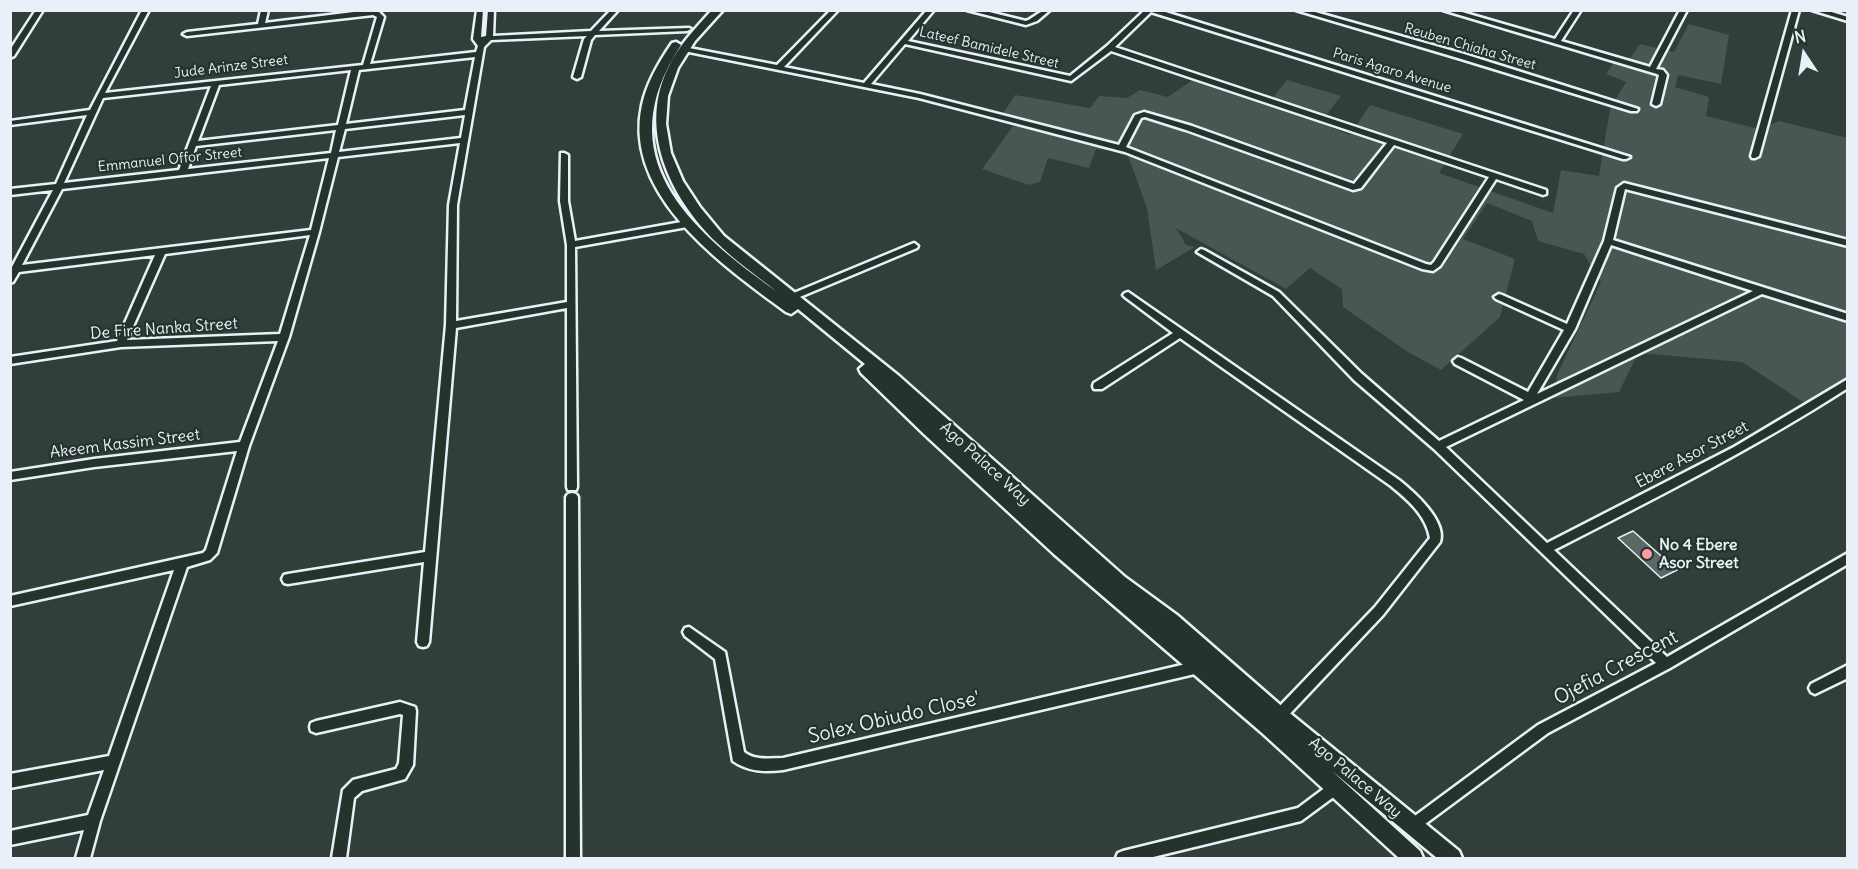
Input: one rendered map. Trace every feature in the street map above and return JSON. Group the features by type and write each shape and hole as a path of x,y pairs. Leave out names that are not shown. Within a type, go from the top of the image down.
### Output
{"main road":[{"name":"Ago Palace Way","path":"706,10 685,31 659,69 647,108 649,146 657,174 687,224 708,245 867,370 929,430 1060,549 1268,726 1413,858"},
{"name":"Ago Palace Way","path":"717,10 684,49 672,69 663,95 660,115 663,146 673,177 689,204 720,239 894,380 1094,561 1171,620 1280,716 1452,858"}],"street":[{"path":"10,56 40,10"},
{"path":"10,280 13,270 59,186 100,96 146,10"},
{"path":"261,25 265,10"},
{"path":"480,10 482,44"},
{"path":"423,642 451,325 453,205 463,140 491,10"},
{"path":"577,77 590,37 615,10"},
{"path":"778,68 835,10"},
{"path":"867,84 931,10"},
{"path":"970,10 1032,22 1047,10"},
{"path":"1149,10 1110,48 1543,192"},
{"name":"Paris Agaro Avenue","path":"1149,10 1626,157"},
{"name":"Reuben Chiaha Street","path":"1299,10 1634,109"},
{"path":"1446,10 1652,69 1663,75 1656,104"},
{"path":"1557,41 1578,10"},
{"path":"1652,69 1684,10"},
{"path":"1755,156 1796,10"},
{"path":"1815,10 1848,19"},
{"path":"187,34 373,12 381,17 376,40 366,66"},
{"name":"Jude Arinze Street","path":"100,96 366,66 482,44 685,31"},
{"name":"Lateef Bamidele Street","path":"905,42 1067,80 1075,78 1110,48"},
{"path":"684,49 867,84 1121,148 1425,267 1433,268 1437,264 1494,176"},
{"path":"10,601 206,557 213,549 244,446 284,337 315,232 356,67"},
{"path":"182,173 216,83"},
{"path":"10,123 94,112"},
{"path":"193,144 340,129 470,112"},
{"path":"1121,148 1138,117 1144,114 1353,187 1358,186 1392,142"},
{"name":"Emmanuel Offor Street","path":"10,192 463,140"},
{"path":"564,155 564,201 571,245 572,304 573,858"},
{"path":"1529,399 1570,328 1608,241 1621,188 1628,185 1848,243"},
{"path":"571,245 687,224"},
{"path":"13,270 315,232"},
{"path":"1608,241 1848,318"},
{"path":"792,297 914,246"},
{"path":"121,344 161,252"},
{"path":"1201,252 1276,294 1358,377 1438,446 1666,664"},
{"path":"1438,446 1529,399 1760,291"},
{"path":"1128,295 1395,483 1411,498 1436,529 1436,539 1404,581 1280,716"},
{"path":"1498,297 1570,328"},
{"path":"451,325 572,304"},
{"path":"1098,386 1180,333"},
{"name":"De Fire Nanka Street","path":"10,361 121,344 284,337"},
{"path":"1458,361 1529,399"},
{"name":"Ebere Asor Street","path":"1547,548 1697,472 1791,420 1848,383"},
{"name":"Akeem Kassim Street","path":"10,476 94,463 244,446"},
{"path":"288,579 430,556"},
{"name":"Ojefia Crescent","path":"1413,826 1543,729 1666,664 1848,558"},
{"path":"83,858 93,821 182,563"},
{"name":"Solex Obiudo Close'","path":"689,632 721,656 738,756 747,764 759,765 783,764 1199,667"},
{"path":"1815,688 1848,671"},
{"path":"316,727 400,708 410,711 406,765 400,774 358,785 348,795 339,858"},
{"path":"10,781 113,762"},
{"path":"1123,858 1150,855 1301,814 1334,788"},
{"path":"10,838 93,821"}],"shaded area":[{"path":"1689,24 1729,35 1721,84 1678,75 1675,87 1709,97 1706,116 1759,129 1779,121 1847,138 1847,384 1806,404 1742,362 1638,353 1619,392 1554,398 1557,375 1601,282 1584,254 1538,241 1532,221 1487,203 1463,239 1515,259 1500,317 1441,370 1408,352 1343,307 1342,289 1310,268 1286,289 1176,228 1186,245 1195,247 1156,270 1147,208 1127,153 1096,149 1089,168 1048,158 1040,182 1029,185 982,169 1016,122 1002,115 1015,95 1090,108 1099,96 1127,98 1140,90 1168,97 1194,79 1268,104 1287,80 1341,96 1320,123 1350,135 1370,105 1463,134 1439,173 1553,213 1561,170 1599,176 1610,109 1626,82 1606,74 1614,62 1631,57 1640,44 1674,52"}],"building":[{"name":"No 4 Ebere Asor Street","path":"1633,531 1677,570 1661,578 1618,538"}],"place":[{"name":"No 4 Ebere Asor Street","path":"1647,554"}]}
